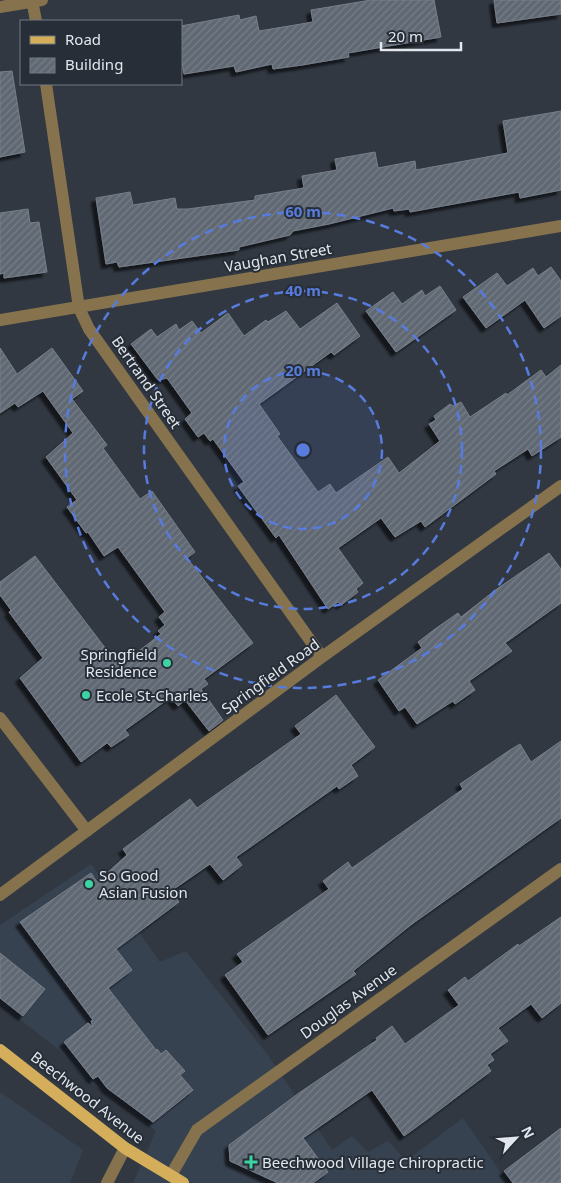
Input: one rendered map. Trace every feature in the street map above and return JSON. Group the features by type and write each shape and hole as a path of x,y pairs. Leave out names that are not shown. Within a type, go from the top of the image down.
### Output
{"main road":[{"name":"Beechwood Avenue","path":"0,1050 124,1148 183,1183"}],"street":[{"path":"0,7 36,1 36,20"},
{"name":"Bertrand Street","path":"46,85 79,308 89,329 322,657"},
{"name":"Vaughan Street","path":"0,320 561,226"},
{"name":"Springfield Road","path":"0,895 322,657 561,486"},
{"path":"0,718 87,831"},
{"name":"Douglas Avenue","path":"171,1176 196,1130 561,869"},
{"path":"107,1183 124,1148"}],"shaded area":[{"path":"91,864 160,962 186,951 267,1054 332,1150 352,1136 368,1152 388,1141 406,1161 463,1118 508,1183 133,1183 156,1131 83,1077 58,1049 0,1004 0,925"},
{"path":"0,1092 83,1150 70,1183 0,1183"}],"building":[{"path":"371,0 434,0 441,37 348,53 349,57 302,65 273,69 272,64 236,72 234,66 184,74 182,63 182,26 239,15 240,20 256,16 259,31 313,22 311,10"},
{"path":"494,0 561,0 561,14 497,23"},
{"path":"12,71 25,152 0,157 0,72"},
{"path":"561,111 561,190 520,198 519,192 410,212 409,209 394,211 393,208 293,231 290,235 239,247 239,250 119,267 117,262 106,264 96,198 130,192 133,205 175,198 177,209 188,209 255,200 255,196 304,188 302,176 337,170 335,159 375,152 378,168 415,161 416,170 508,153 503,121"},
{"path":"28,209 30,223 39,222 47,272 4,278 4,273 0,274 0,213"},
{"path":"551,267 561,281 561,316 544,328 525,300 486,328 463,297 497,273 507,286 533,268 538,276"},
{"path":"440,286 456,310 396,352 366,311 393,292 402,304 422,290 425,296"},
{"path":"337,303 360,336 334,355 331,352 259,404 280,434 277,436 318,492 330,484 336,493 388,457 399,473 440,441 429,424 436,420 434,416 450,404 453,406 461,402 470,417 506,393 507,395 541,370 546,377 561,365 561,437 532,456 528,449 494,471 496,474 425,527 421,521 395,537 381,518 338,548 363,583 356,589 358,592 341,605 338,602 328,609 279,535 276,538 238,486 244,482 213,439 210,441 204,433 198,437 185,419 192,413 167,378 158,380 131,344 151,329 157,337 176,324 179,330 192,321 201,333 228,313 244,336 266,320 268,322 286,311 300,329"},
{"path":"0,348 17,374 52,348 83,391 72,399 107,445 103,448 140,499 152,491 195,552 187,558 253,643 204,679 208,684 201,689 223,720 209,731 185,700 178,706 171,697 125,730 129,735 111,747 107,743 81,762 20,678 43,658 9,612 11,610 0,595 0,582 35,556 119,666 161,634 158,631 165,625 159,617 165,612 118,547 104,556 88,532 86,533 67,507 77,500 46,457 73,433 43,391 18,407 15,403 0,413"},
{"path":"549,553 561,569 561,603 505,643 512,651 469,681 475,690 455,704 453,701 417,724 405,707 399,711 378,680 422,648 418,642 435,629 458,613 461,617 494,591"},
{"path":"336,695 375,747 351,765 358,776 339,789 337,786 236,857 242,865 223,880 210,864 171,891 179,902 116,949 132,970 108,988 156,1050 161,1054 166,1050 185,1071 180,1075 193,1090 153,1122 107,1088 98,1076 93,1079 64,1042 88,1023 93,1027 91,1021 93,1020 20,922 91,873 97,882 127,855 123,849 190,799 197,808 301,734 295,726"},
{"path":"561,741 561,818 412,924 353,971 356,974 268,1035 225,975 243,962 237,954 329,889 323,881 348,862 352,868 463,789 460,784 510,750 520,744 531,762"},
{"path":"561,917 561,1003 542,1018 531,1004 498,1028 508,1041 490,1054 494,1060 487,1065 491,1071 426,1120 404,1136 372,1090 303,1138 328,1172 313,1183 278,1183 230,1161 229,1145 299,1093 377,1040 376,1038 392,1026 405,1044 459,1005 448,990 465,977 468,981 518,944 519,946"},
{"path":"0,953 45,989 23,1016 0,998"},
{"path":"561,1128 561,1183 513,1183 504,1171"}],"place":[{"name":"Springfield Residence","path":"167,663"},
{"name":"Ecole St-Charles","path":"86,695"},
{"name":"So Good Asian Fusion","path":"89,884"},
{"name":"Beechwood Village Chiropractic","path":"251,1162"}]}
